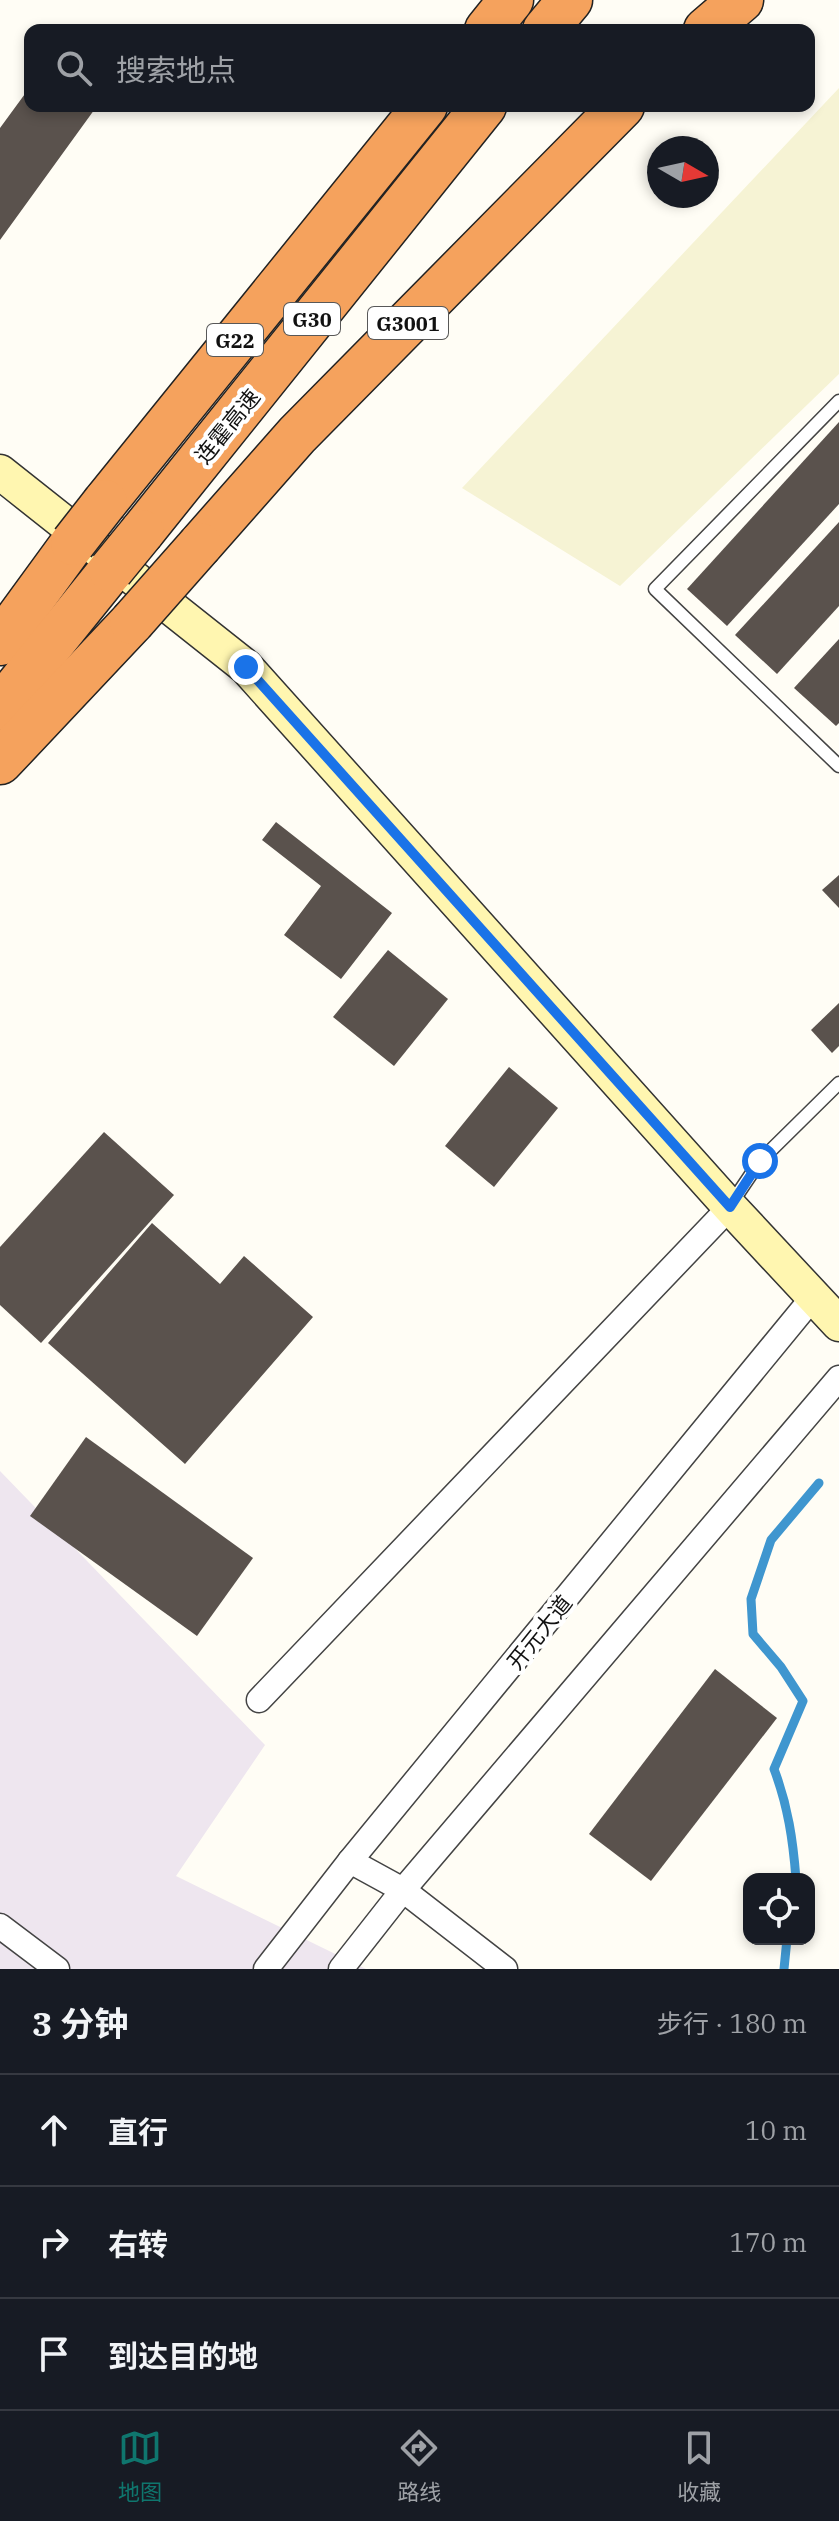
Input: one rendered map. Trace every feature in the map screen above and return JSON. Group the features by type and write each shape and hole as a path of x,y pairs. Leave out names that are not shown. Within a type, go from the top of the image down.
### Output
{"highway":[{"path":"466,24 482,0"},
{"path":"492,24 511,0"},
{"path":"550,24 570,0"},
{"path":"713,24 741,0"},
{"path":"366,178 409,112"},
{"path":"366,178 420,112"},
{"name":"连霍高速","path":"0,708 479,112"},
{"name":"G3001","path":"0,762 132,622 297,435 616,112"},
{"name":"G22","path":"0,643 105,502 366,178"}],"street":[{"path":"0,472 246,667 730,1207 839,1324"},
{"path":"259,1700 730,1207"},
{"name":"开元大道","path":"266,1969 350,1861 814,1296"},
{"path":"341,1969 403,1890 839,1378"},
{"path":"350,1861 403,1890 505,1969"},
{"path":"0,1926 57,1969"}],"lane":[{"path":"839,401 655,589 839,766"},
{"path":"730,1207 760,1161 839,1083"}],"shaded area":[{"path":"839,88 839,374 620,586 462,488"},
{"path":"0,1471 265,1745 176,1876 366,1969 0,1969"}],"building":[{"path":"24,95 24,112 93,112 0,240 0,128"},
{"path":"839,422 839,504 727,626 687,589"},
{"path":"839,522 839,606 777,674 735,635"},
{"path":"839,639 839,723 836,726 794,688"},
{"path":"276,822 392,913 341,979 284,935 321,886 262,840"},
{"path":"839,875 839,908 822,890"},
{"path":"388,950 448,999 394,1066 333,1017"},
{"path":"839,1003 839,1046 832,1053 811,1030"},
{"path":"509,1067 558,1108 494,1187 445,1146"},
{"path":"104,1132 174,1195 41,1343 0,1305 0,1247"},
{"path":"152,1223 220,1284 244,1256 313,1317 185,1464 48,1343"},
{"path":"86,1437 253,1558 197,1636 30,1516"},
{"path":"715,1669 777,1718 651,1881 589,1834"}],"waterway":[{"path":"795,1873 789,1823 774,1769 803,1701 781,1667 753,1634 751,1599 771,1540 819,1483"},
{"path":"784,1969 786,1945"}],"route":[{"path":"246,667 730,1207 760,1161"}]}
